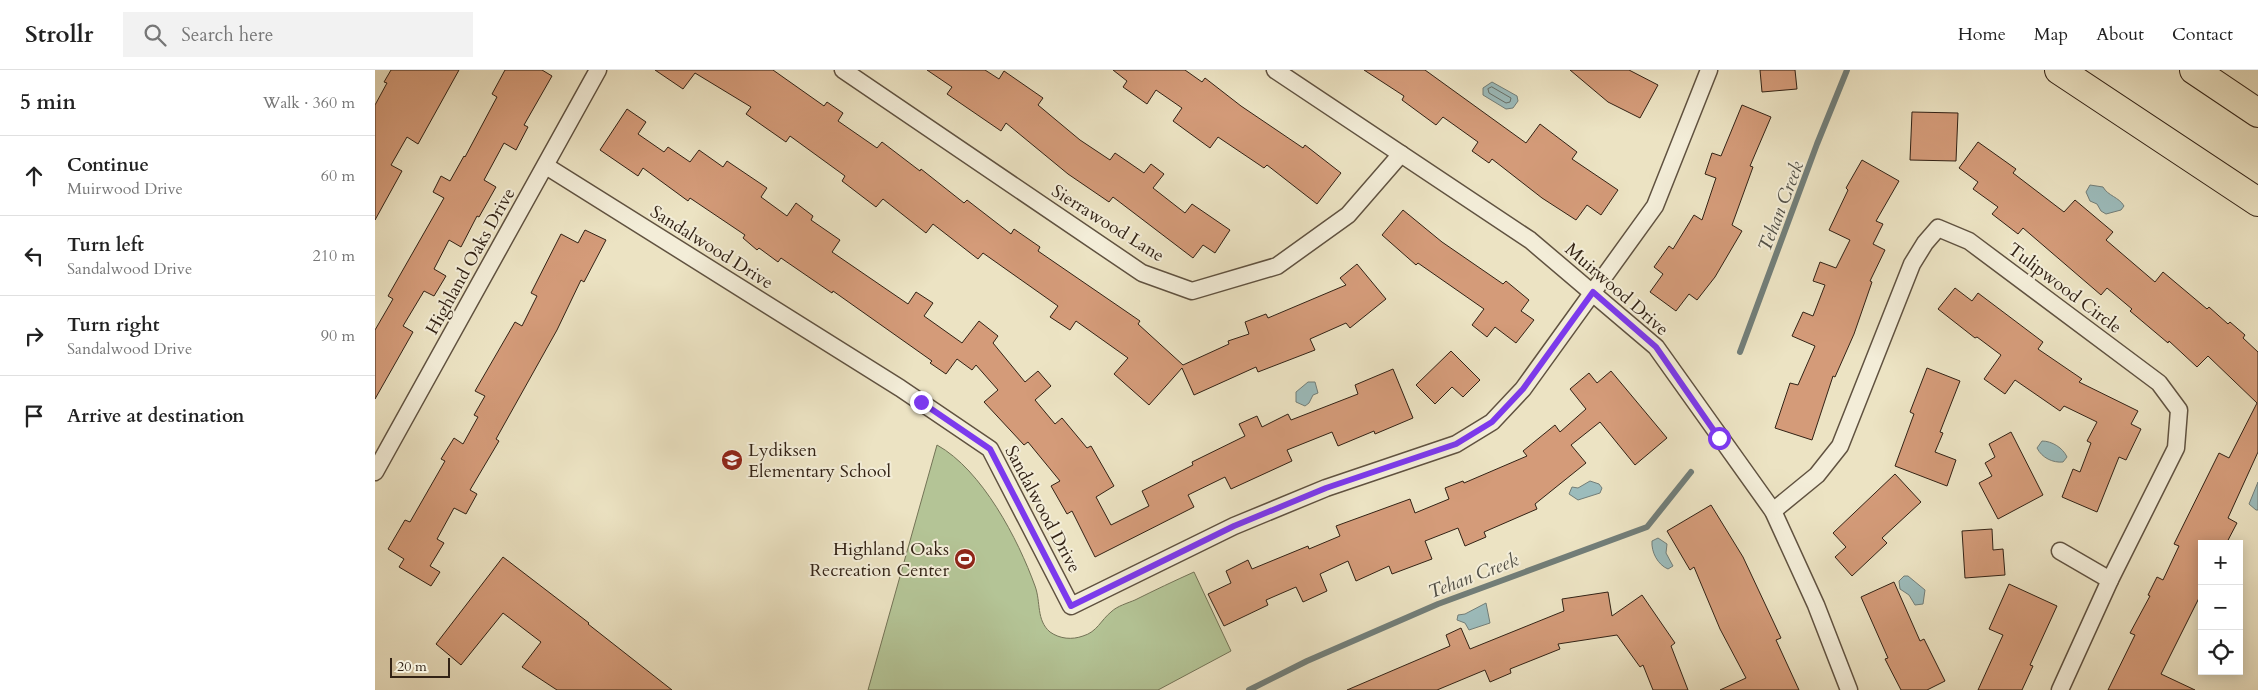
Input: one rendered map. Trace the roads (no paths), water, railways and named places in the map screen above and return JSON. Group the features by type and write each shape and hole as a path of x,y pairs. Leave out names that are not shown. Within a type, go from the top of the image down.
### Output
{"highway":[{"path":"2059,70 2258,202"},
{"path":"2194,70 2258,113"}],"street":[{"name":"Highland Oaks Drive","path":"375,472 380,453 546,166 598,70"},
{"name":"Sierrawood Lane","path":"843,70 1142,273 1192,291 1277,266 1348,215 1401,154"},
{"name":"Muirwood Drive","path":"1275,70 1529,240 1656,347 1773,511 1816,605 1849,690"},
{"path":"1593,292 1655,206 1709,70"},
{"name":"Sandalwood Drive","path":"546,166 900,388 990,449 1071,606 1234,526 1326,488 1456,444 1492,422 1523,389 1593,292"},
{"name":"Tulipwood Circle","path":"1773,511 1817,475 1840,446 1912,264 1925,243 1938,228 1969,241 2159,383 2179,410 2176,448 2110,580 2060,690"},
{"path":"2060,551 2110,580"}],"water":[{"path":"1492,82 1517,96 1518,101 1513,108 1506,109 1483,95 1483,88"},
{"path":"2090,185 2103,187 2124,206 2121,210 2106,214 2101,211 2097,204 2090,201 2086,192"},
{"path":"1308,382 1315,382 1318,393 1313,395 1305,406 1296,402 1296,392"},
{"path":"2042,441 2053,444 2063,451 2067,457 2063,462 2052,461 2042,455 2037,448"},
{"path":"1590,481 1599,484 1602,488 1600,493 1578,500 1569,494 1572,487 1578,488"},
{"path":"2258,482 2258,510 2256,510 2249,504"},
{"path":"1658,538 1667,544 1666,553 1673,566 1668,569 1658,561 1654,554 1652,541"},
{"path":"1904,576 1908,576 1925,590 1923,604 1915,605 1909,595 1900,589 1899,581"},
{"path":"1486,603 1490,623 1469,630 1465,623 1457,620 1458,615 1465,614"}],"waterway":[{"name":"Tehan Creek","path":"1740,352 1817,144 1847,70"},
{"name":"Tehan Creek","path":"1249,690 1307,661 1438,604 1647,527 1691,472"}],"place":[{"name":"Lydiksen Elementary School","path":"732,460"},
{"name":"Highland Oaks Recreation Center","path":"965,559"}]}
